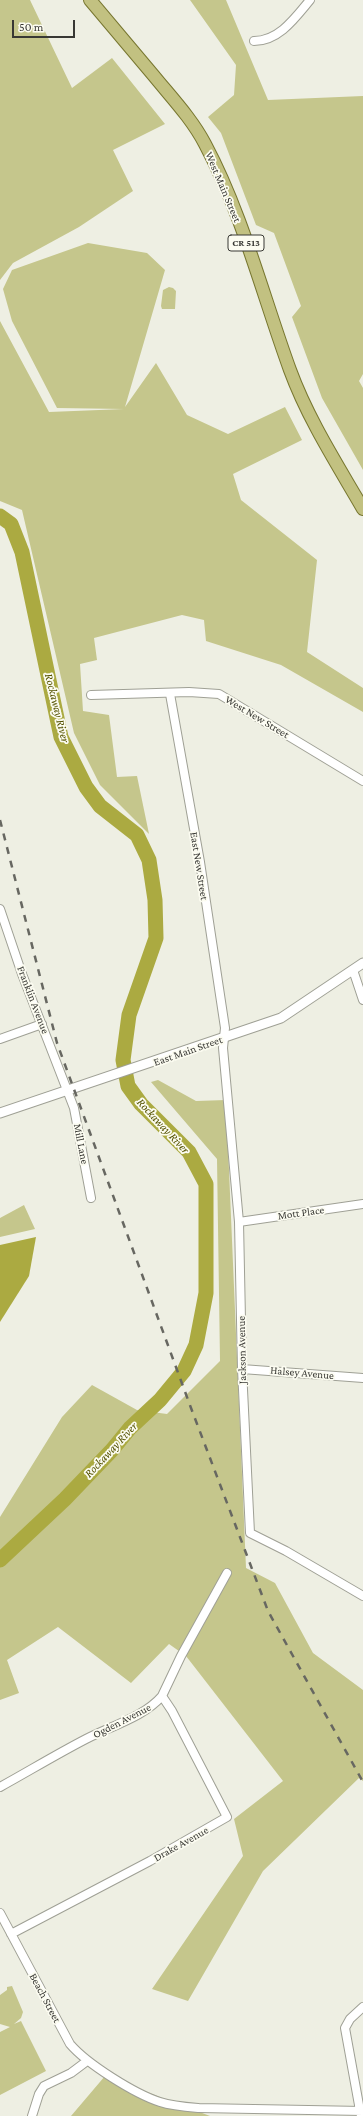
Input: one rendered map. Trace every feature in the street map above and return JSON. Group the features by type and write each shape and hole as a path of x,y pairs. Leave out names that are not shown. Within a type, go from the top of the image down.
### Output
{"main road":[{"name":"West Main Street","path":"90,0 169,94 192,123 204,143 248,246 300,395 314,424 363,509"}],"street":[{"path":"254,41 264,41 275,36 310,0"},
{"name":"West New Street","path":"91,695 170,694 190,692 219,694 363,781"},
{"name":"East New Street","path":"170,694 200,862 225,1028 224,1038"},
{"name":"Franklin Avenue","path":"0,909 68,1091"},
{"name":"East Main Street","path":"0,1113 281,1018 363,963"},
{"path":"353,970 363,1000"},
{"path":"0,1039 42,1024"},
{"name":"Jackson Avenue","path":"224,1038 223,1048 239,1222 242,1369 250,1533 286,1551 363,1596"},
{"name":"Mill Lane","path":"68,1091 74,1108 91,1198"},
{"name":"Mott Place","path":"239,1222 363,1204"},
{"name":"Halsey Avenue","path":"242,1369 363,1378"},
{"name":"Ogden Avenue","path":"0,1786 86,1739 153,1706 162,1696 181,1656 227,1573"},
{"name":"Drake Avenue","path":"11,1934 228,1817 175,1717 162,1696"},
{"name":"Beach Street","path":"0,1914 65,2036 80,2055 87,2061 148,2097 172,2105 215,2109 361,2113"},
{"path":"361,2113 347,2048 345,2028 350,2019 363,2007"},
{"path":"32,2116 39,2094 44,2086 71,2073 87,2061"}],"green space":[{"path":"0,0 30,0 72,88 112,58 165,124 113,150 133,191 79,227 13,263 0,280"},
{"path":"190,0 226,0 268,100 363,96 363,374 359,381 363,388 363,470 322,398 292,317 301,306 274,233 256,225 221,133 208,117 234,95 236,65"},
{"path":"88,243 147,253 165,270 125,407 156,363 187,415 228,434 285,407 302,440 233,474 241,500 317,560 307,652 363,688 363,712 281,665 206,641 204,620 182,615 94,638 97,660 80,664 83,711 109,715 117,777 137,776 149,834 100,785 74,733 22,510 0,501 0,321 49,412 124,409 57,408 12,321 3,289 12,270"},
{"path":"169,287 176,291 175,309 162,309 163,290"},
{"path":"158,1080 196,1101 226,1100 246,1568 275,1583 313,1653 363,1690 363,1781 359,1778 263,1871 188,2001 152,1989 243,1856 234,1819 283,1781 186,1656 169,1644 131,1683 58,1627 7,1660 19,1693 0,1700 0,1517 62,1417 92,1385 137,1410 167,1414 220,1361 217,1159 151,1082"},
{"path":"24,1205 35,1229 0,1237 0,1218"},
{"path":"12,1986 23,2012 21,2018 14,2024 21,2021 46,2071 0,2095 0,2032 10,2027 0,2024 0,1995 7,1990 7,1987"},
{"path":"105,2076 210,2116 71,2116"}],"shaded area":[{"path":"36,1237 29,1276 0,1322 0,1245"}],"waterway":[{"name":"Rockaway River","path":"0,516 11,524 22,552 61,737 86,787 100,806 137,835 149,860 155,900 156,938 129,1015 123,1060 128,1086 141,1104 189,1152 206,1184 206,1293 196,1345 184,1371 160,1400 130,1428 112,1450 65,1499 0,1560"}],"railway":[{"path":"0,820 57,1043 191,1408 268,1611 363,1782"}]}
